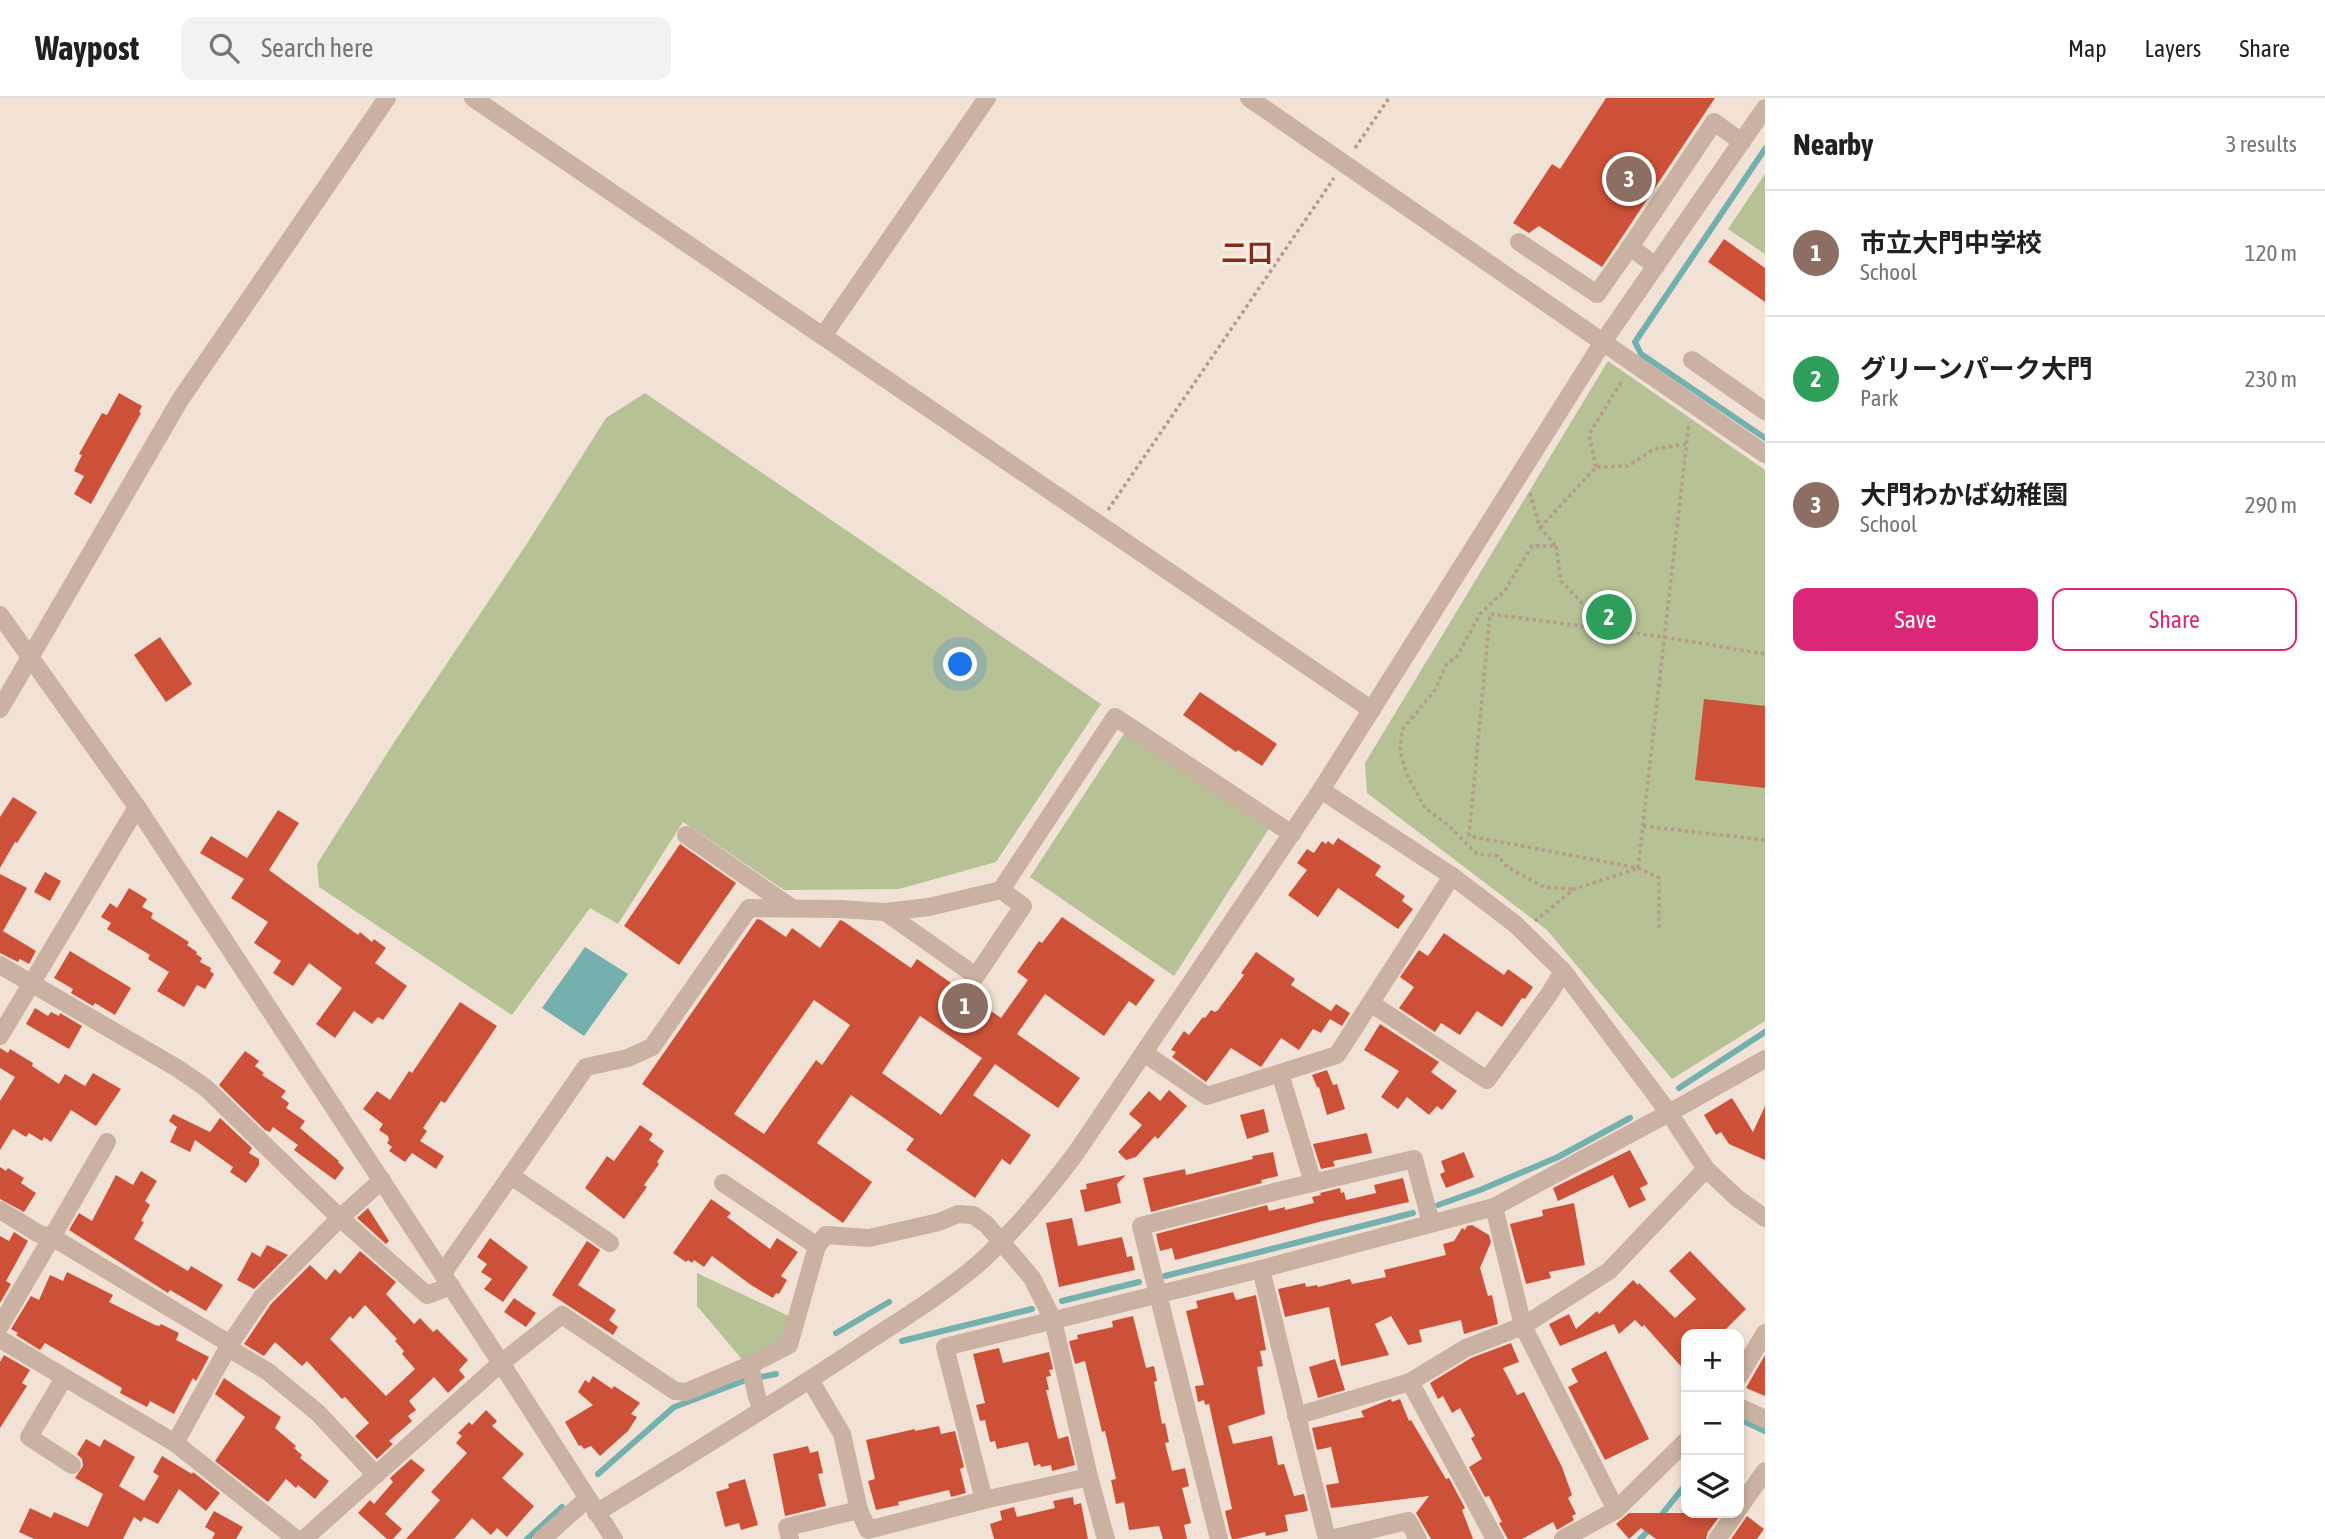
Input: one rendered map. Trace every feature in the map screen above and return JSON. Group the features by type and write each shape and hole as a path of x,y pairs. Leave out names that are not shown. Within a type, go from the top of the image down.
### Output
{"street":[{"path":"0,709 180,400 387,98"},
{"path":"473,98 1372,710"},
{"path":"823,335 987,98"},
{"path":"1249,98 1765,454"},
{"path":"542,1539 592,1506 762,1410 936,1296 1001,1242 1047,1191 1292,834 1603,342 1765,108"},
{"path":"1519,242 1597,294 1714,122 1742,142"},
{"path":"1630,247 1656,266"},
{"path":"1692,360 1765,411"},
{"path":"0,615 137,807 614,1539"},
{"path":"0,965 177,1068 206,1088 340,1218 427,1296 447,1280 510,1176 586,1067 628,1058 652,1046 749,908 885,912 929,906 1001,890 1115,717 1292,834"},
{"path":"1321,790 1452,876 1522,932 1563,971 1669,1113 1706,1168 1737,1198 1765,1218"},
{"path":"0,1036 137,807"},
{"path":"686,835 792,908"},
{"path":"1144,1053 1207,1096 1337,1055 1452,876"},
{"path":"885,912 976,976 1023,906 1001,890"},
{"path":"1372,1004 1487,1080 1563,971"},
{"path":"984,1500 945,1347 1157,1296 1494,1207 1765,1059"},
{"path":"1280,1073 1313,1182"},
{"path":"0,1326 107,1142"},
{"path":"1219,1539 1141,1226 1414,1159 1432,1223"},
{"path":"1296,1416 1410,1382 1466,1348 1523,1326 1609,1270 1706,1168"},
{"path":"510,1176 610,1243"},
{"path":"175,1443 229,1346 262,1297 340,1218 382,1180"},
{"path":"723,1183 817,1246"},
{"path":"1494,1207 1523,1326 1616,1510"},
{"path":"0,1210 39,1234 52,1237 267,1371 318,1413 376,1475"},
{"path":"304,1539 501,1363 562,1315 674,1391 686,1392 750,1366 789,1346 817,1246 826,1234 869,1238 939,1222 958,1214 973,1215 986,1223 1032,1278 1053,1320 1089,1477 1107,1539"},
{"path":"1261,1269 1328,1539 1408,1521 1418,1539"},
{"path":"1744,1368 1765,1333"},
{"path":"0,1339 175,1443 296,1539"},
{"path":"750,1366 762,1410"},
{"path":"64,1377 29,1437 72,1465"},
{"path":"810,1380 842,1434 859,1510 868,1530 984,1500 1089,1477"},
{"path":"1410,1382 1495,1539"},
{"path":"1744,1410 1765,1419"},
{"path":"1563,1539 1616,1510 1681,1446"},
{"path":"1744,1501 1765,1471"},
{"path":"790,1539 787,1527 859,1510"},
{"path":"1717,1539 1732,1518"}],"path":[{"path":"1098,524 1389,98"},
{"path":"1596,467 1589,434 1633,363"},
{"path":"1638,868 1691,402"},
{"path":"1540,528 1596,467 1628,466 1654,449 1686,444"},
{"path":"1524,468 1540,528 1556,546 1561,581 1608,630"},
{"path":"1556,546 1532,546 1505,590 1480,614 1457,656 1446,665 1435,690 1402,730 1400,751 1411,783 1425,808 1448,825 1477,854 1498,856 1507,867 1544,887 1574,889"},
{"path":"1659,928 1658,878 1638,868 1469,836 1490,614 1664,637 1765,654"},
{"path":"1643,826 1765,839"},
{"path":"1522,932 1574,889 1638,868"}],"green space":[{"path":"1765,174 1765,254 1728,229"},
{"path":"1608,361 1765,470 1765,1021 1672,1079 1547,930 1367,793 1365,763"},
{"path":"645,393 1101,704 996,862 899,889 784,890 683,822 618,924 590,908 512,1015 319,887 317,864 606,418"},
{"path":"1127,729 1270,827 1174,976 1030,877"},
{"path":"697,1273 793,1318 788,1340 746,1364 697,1306"}],"water":[{"path":"585,947 628,974 584,1036 542,1008"}],"building":[{"path":"1606,98 1715,98 1602,267 1539,226 1529,233 1513,223 1552,164 1560,169"},
{"path":"1724,239 1765,268 1765,302 1708,262"},
{"path":"119,393 142,406 139,412 141,413 91,504 74,494 84,476 74,471 82,455 79,454 102,413 107,415"},
{"path":"160,637 192,684 166,702 134,655"},
{"path":"1200,692 1277,744 1262,766 1238,750 1236,752 1183,715"},
{"path":"1704,699 1765,706 1765,788 1695,780"},
{"path":"13,797 37,812 0,868 0,817"},
{"path":"278,810 299,823 269,870 358,935 360,932 372,942 374,939 386,948 375,963 407,986 383,1020 378,1017 372,1024 354,1011 335,1038 316,1024 342,988 309,963 293,986 273,973 281,961 254,943 268,922 231,898 244,879 200,853 211,836 247,858"},
{"path":"1338,838 1381,866 1375,875 1405,896 1402,901 1413,909 1398,929 1338,888 1318,917 1288,895 1307,870 1297,863 1307,849 1314,853 1322,841 1333,845"},
{"path":"680,844 736,883 679,965 624,926"},
{"path":"45,872 61,881 50,901 34,892"},
{"path":"0,874 27,888 3,931 36,951 29,964 0,953"},
{"path":"129,888 147,899 142,907 153,913 151,918 189,942 187,945 202,958 200,962 211,968 210,971 214,974 205,989 197,985 184,1007 157,991 169,972 148,959 150,955 107,929 111,923 101,917 110,903 117,908"},
{"path":"1062,917 1155,980 1136,1006 1129,1001 1104,1036 1045,994 1017,1034 1080,1078 1058,1108 995,1064 973,1095 1031,1135 1010,1165 1002,1159 975,1198 906,1150 914,1139 851,1095 817,1143 872,1182 843,1223 642,1084 757,919 786,937 792,928 820,948 840,920 843,921 911,968 917,959 1001,1018 1028,980 1017,972 1039,941 1042,943","holes":["814,1000 850,1025 822,1065 816,1060 764,1134 734,1114","920,1016 982,1058 941,1115 882,1073"]},
{"path":"1444,933 1504,975 1508,969 1533,987 1502,1027 1477,1011 1460,1035 1441,1023 1435,1032 1399,1008 1414,987 1400,977 1419,950 1428,956"},
{"path":"70,951 131,988 115,1015 71,993 73,989 54,978"},
{"path":"1256,952 1295,979 1291,985 1331,1011 1336,1004 1350,1013 1342,1026 1330,1019 1321,1033 1313,1029 1299,1050 1281,1038 1261,1067 1231,1048 1206,1082 1172,1057 1176,1052 1171,1050 1184,1031 1189,1035 1211,1010 1218,1010 1244,975 1241,973"},
{"path":"460,1002 497,1026 445,1103 441,1101 423,1128 427,1131 420,1141 444,1156 436,1169 412,1153 405,1162 389,1151 392,1147 387,1143 388,1136 379,1130 383,1124 363,1109 377,1091 390,1100 409,1071 412,1073"},
{"path":"35,1008 48,1016 51,1012 59,1016 60,1013 82,1026 69,1049 26,1024"},
{"path":"1380,1024 1439,1062 1431,1072 1457,1091 1442,1110 1437,1106 1429,1115 1407,1097 1398,1109 1381,1097 1399,1071 1364,1050"},
{"path":"0,1048 8,1053 10,1049 33,1063 32,1066 59,1084 65,1074 85,1086 93,1073 121,1089 96,1126 71,1110 51,1142 44,1137 42,1141 29,1133 26,1137 13,1129 0,1150 0,1101 15,1077 0,1068"},
{"path":"245,1051 259,1061 255,1066 264,1073 262,1075 286,1091 281,1097 289,1103 286,1108 305,1121 300,1128 344,1168 335,1180 294,1150 298,1145 273,1127 270,1132 265,1130 219,1085"},
{"path":"1327,1070 1333,1085 1337,1084 1345,1109 1327,1115 1319,1087 1312,1075"},
{"path":"1169,1090 1187,1106 1158,1139 1155,1136 1136,1157 1126,1160 1118,1152 1142,1125 1129,1114 1149,1091 1160,1101"},
{"path":"1732,1098 1753,1132 1765,1106 1765,1160 1729,1144 1721,1132 1716,1135 1704,1115"},
{"path":"1264,1109 1269,1132 1247,1139 1240,1115"},
{"path":"173,1114 210,1132 220,1118 252,1148 249,1153 259,1159 259,1165 246,1183 230,1172 233,1167 195,1140 190,1152 170,1142 177,1127 169,1121"},
{"path":"640,1125 653,1134 649,1140 664,1151 657,1162 659,1164 644,1185 647,1187 624,1219 585,1188 607,1156 614,1161"},
{"path":"1367,1133 1372,1153 1333,1161 1335,1166 1321,1169 1313,1144"},
{"path":"1630,1150 1648,1184 1640,1188 1646,1200 1629,1208 1613,1175 1558,1201 1553,1188"},
{"path":"1273,1152 1278,1176 1261,1180 1262,1183 1151,1212 1143,1178 1185,1169 1186,1175"},
{"path":"1464,1152 1474,1177 1446,1188 1440,1174 1445,1172 1441,1161"},
{"path":"0,1167 6,1171 8,1168 24,1178 21,1183 36,1193 24,1212 0,1199"},
{"path":"141,1171 157,1181 145,1201 150,1205 134,1239 188,1271 191,1266 223,1285 206,1311 170,1290 168,1293 69,1230 79,1213 92,1221 116,1175 133,1185"},
{"path":"1126,1175 1117,1184 1121,1203 1085,1212 1080,1190 1087,1189 1086,1184"},
{"path":"1403,1178 1409,1202 1319,1222 1175,1260 1172,1248 1160,1251 1156,1234 1267,1205 1269,1211 1314,1203 1312,1197 1340,1188 1346,1200 1376,1193 1374,1185"},
{"path":"711,1199 731,1213 727,1217 770,1249 777,1238 798,1252 781,1276 787,1280 779,1294 776,1293 773,1298 712,1256 704,1267 694,1260 692,1263 688,1260 686,1262 673,1253"},
{"path":"1574,1203 1585,1265 1549,1272 1551,1278 1526,1284 1510,1224 1543,1216 1542,1210"},
{"path":"368,1208 389,1241 386,1244 357,1218"},
{"path":"1072,1218 1078,1246 1122,1237 1127,1257 1132,1256 1135,1270 1059,1287 1046,1223"},
{"path":"1472,1225 1489,1235 1491,1242 1480,1268 1488,1296 1492,1295 1498,1324 1464,1334 1461,1320 1419,1330 1422,1342 1408,1345 1391,1316 1375,1324 1389,1355 1341,1366 1329,1307 1285,1317 1278,1289 1305,1283 1306,1287 1318,1287 1350,1279 1352,1284 1386,1277 1384,1270 1446,1255 1443,1244 1454,1241 1462,1228 1465,1230"},
{"path":"14,1232 28,1241 6,1281 11,1284 0,1303 0,1236 9,1241"},
{"path":"490,1238 528,1267 503,1302 484,1289 492,1279 481,1272 487,1264 477,1257"},
{"path":"587,1241 600,1250 578,1285 616,1310 609,1320 618,1327 613,1335 552,1295"},
{"path":"267,1245 288,1255 254,1289 237,1280 252,1252 260,1257"},
{"path":"360,1251 396,1282 386,1294 414,1324 420,1318 433,1332 437,1329 468,1360 459,1370 465,1377 448,1393 434,1377 409,1401 416,1410 408,1416 412,1421 389,1441 393,1444 377,1459 355,1436 369,1423 345,1397 342,1399 307,1361 302,1366 275,1342 264,1356 244,1344 271,1304 310,1265 326,1280 335,1269 340,1274","holes":["365,1305 397,1339 395,1341 404,1351 402,1354 415,1369 386,1396 330,1339 350,1316 353,1319"]},
{"path":"1690,1251 1746,1309 1726,1329 1681,1329 1681,1366 1644,1325 1642,1327 1635,1320 1619,1334 1614,1324 1560,1346 1549,1324 1569,1314 1576,1329 1597,1311 1599,1314 1633,1280 1675,1318 1696,1299 1669,1271"},
{"path":"67,1272 113,1295 109,1302 155,1325 161,1324 179,1333 176,1340 209,1357 196,1381 193,1378 174,1414 150,1401 147,1407 120,1393 122,1388 45,1343 40,1350 11,1329 31,1296 39,1300 50,1275 63,1281"},
{"path":"1233,1292 1236,1300 1256,1295 1266,1350 1260,1351 1263,1366 1257,1367 1265,1414 1228,1426 1233,1444 1272,1436 1278,1465 1284,1464 1294,1496 1304,1494 1308,1511 1285,1515 1288,1531 1266,1536 1265,1532 1236,1539 1232,1539 1225,1511 1232,1509 1209,1404 1205,1405 1204,1400 1198,1402 1195,1386 1204,1385 1186,1311 1198,1308 1196,1301"},
{"path":"514,1298 536,1313 526,1327 504,1312"},
{"path":"1133,1316 1146,1368 1154,1366 1157,1381 1154,1382 1162,1424 1165,1423 1169,1442 1165,1443 1172,1471 1185,1468 1189,1486 1182,1488 1191,1523 1184,1525 1187,1539 1163,1539 1159,1526 1129,1530 1124,1502 1116,1504 1111,1480 1116,1479 1085,1361 1075,1364 1069,1341 1078,1339 1077,1335 1113,1327 1112,1321"},
{"path":"1511,1343 1519,1362 1503,1368 1517,1395 1524,1392 1562,1467 1572,1495 1568,1498 1576,1514 1572,1516 1574,1520 1557,1530 1553,1522 1522,1539 1508,1539 1489,1496 1485,1497 1469,1467 1482,1459 1471,1438 1475,1436 1460,1408 1452,1413 1443,1396 1438,1399 1430,1383 1471,1358"},
{"path":"999,1348 1003,1363 1049,1352 1053,1369 1049,1370 1051,1376 1046,1377 1049,1390 1046,1390 1058,1439 1068,1436 1075,1465 1052,1471 1051,1465 1034,1466 1028,1442 997,1449 995,1441 990,1442 985,1420 980,1421 976,1405 985,1403 973,1354"},
{"path":"1606,1351 1649,1439 1605,1460 1568,1387 1578,1382 1571,1369"},
{"path":"4,1355 30,1370 22,1383 27,1386 0,1428 0,1362"},
{"path":"1765,1355 1765,1396 1746,1388"},
{"path":"1335,1359 1345,1390 1318,1398 1309,1367"},
{"path":"593,1376 640,1403 631,1414 637,1417 628,1431 600,1456 591,1446 584,1449 579,1446 565,1422 593,1405 578,1392 585,1380 589,1383"},
{"path":"224,1378 281,1417 275,1428 296,1446 294,1448 302,1455 300,1458 329,1481 315,1499 286,1479 268,1502 215,1461 245,1417 215,1394"},
{"path":"1391,1399 1392,1402 1400,1399 1409,1421 1411,1420 1446,1479 1449,1478 1465,1508 1462,1510 1473,1539 1431,1539 1416,1513 1429,1496 1331,1508 1326,1485 1339,1483 1331,1447 1317,1450 1312,1428 1364,1417 1361,1411"},
{"path":"486,1410 497,1421 492,1426 524,1454 502,1478 534,1506 507,1537 497,1528 491,1535 472,1518 454,1539 406,1539 440,1500 431,1492 467,1453 456,1443 462,1436 458,1433 469,1422 472,1425"},
{"path":"939,1426 941,1434 955,1431 964,1467 960,1469 966,1493 951,1497 949,1490 876,1510 868,1481 875,1479 866,1440"},
{"path":"86,1439 100,1447 104,1439 135,1457 119,1486 144,1501 159,1476 153,1472 162,1456 192,1474 193,1472 220,1493 206,1511 179,1489 158,1524 144,1517 141,1522 134,1517 123,1539 34,1539 19,1532 30,1508 51,1518 54,1512 88,1527 103,1494 75,1478 83,1466 82,1459 77,1454"},
{"path":"808,1446 810,1453 818,1451 823,1473 818,1474 826,1506 785,1516 773,1454"},
{"path":"411,1459 425,1470 385,1514 402,1529 393,1539 387,1539 358,1513 370,1500 374,1504 393,1482 390,1478"},
{"path":"745,1479 758,1525 741,1530 739,1523 725,1527 716,1492 729,1488 728,1484"},
{"path":"1073,1497 1074,1505 1081,1503 1088,1539 994,1539 990,1524 1002,1520 1000,1511 1014,1507 1017,1517 1055,1508 1053,1501"},
{"path":"214,1511 243,1527 236,1539 212,1539 215,1533 205,1527"},
{"path":"1629,1513 1681,1513 1681,1518 1718,1518 1706,1539 1656,1539 1641,1528 1629,1539 1616,1524"},
{"path":"1747,1516 1764,1529 1757,1539 1731,1539"}],"waterway":[{"path":"1765,149 1635,342 1641,354 1765,438"},
{"path":"1679,1088 1765,1032"},
{"path":"1438,1205 1558,1157 1630,1118"},
{"path":"1165,1276 1413,1213"},
{"path":"1062,1301 1139,1282"},
{"path":"836,1333 889,1302"},
{"path":"902,1341 1032,1309"},
{"path":"598,1474 674,1407 746,1380 776,1374"},
{"path":"1744,1421 1765,1431"},
{"path":"1659,1518 1681,1490"},
{"path":"527,1539 562,1507"},
{"path":"1640,1539 1652,1527"}],"place":[{"name":"大門わかば幼稚園","path":"1629,179"},
{"name":"グリーンパーク大門","path":"1609,617"},
{"name":"市立大門中学校","path":"965,1006"}],"district":[{"name":"二口","path":"1247,253"}]}
